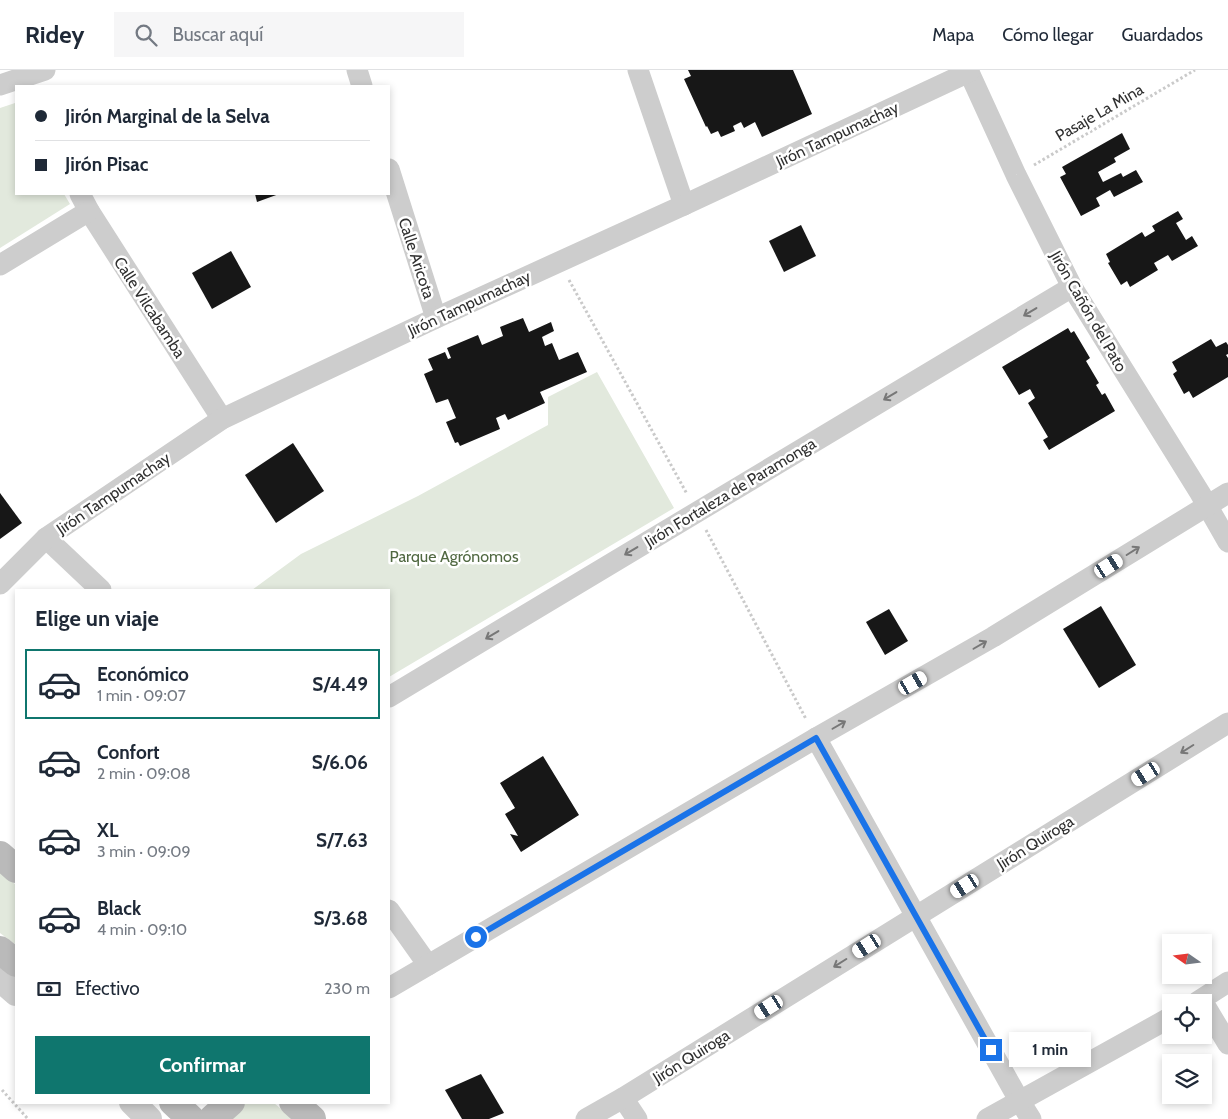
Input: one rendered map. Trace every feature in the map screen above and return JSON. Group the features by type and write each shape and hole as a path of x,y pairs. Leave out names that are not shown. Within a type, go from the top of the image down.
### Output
{"main road":[{"path":"0,856 15,868"},
{"path":"0,950 15,962"},
{"path":"175,1104 191,1119"},
{"path":"212,1119 229,1104"},
{"path":"295,1104 312,1119"}],"street":[{"path":"15,83 45,70"},
{"path":"357,70 362,85"},
{"path":"638,70 684,206"},
{"name":"Jirón Tampumachay","path":"0,584 46,538 222,419 436,318 684,206 969,71"},
{"name":"Jirón Cañón del Pato","path":"969,71 1016,175 1072,287 1228,542"},
{"name":"Calle Aricota","path":"390,172 436,318"},
{"path":"0,265 84,203"},
{"name":"Calle Vilcabamba","path":"84,203 222,419"},
{"name":"Jirón Fortaleza de Paramonga","path":"390,695 1072,287"},
{"path":"390,987 816,738 993,638 1228,493"},
{"path":"46,538 100,589"},
{"name":"Jirón Quiroga","path":"586,1119 623,1098 1228,723"},
{"path":"816,738 1031,1119"},
{"path":"390,911 428,965"},
{"path":"0,979 15,992"},
{"path":"1212,994 1228,982"},
{"path":"1212,1019 1228,1044"},
{"path":"987,1119 1162,1022"},
{"path":"623,1098 637,1119"},
{"path":"134,1104 149,1119"}],"path":[{"name":"Pasaje La Mina","path":"1016,175 1195,70"},
{"path":"2,1090 28,1119"}],"green space":[{"path":"15,103 15,195 65,195 70,204 0,248 0,108"},
{"name":"Parque Agrónomos","path":"597,372 674,508 390,676 390,589 253,589 301,554 418,496 548,425 548,397"},
{"path":"0,871 15,884 15,944 0,933"},
{"path":"232,1104 275,1104 293,1119 224,1119"}],"building":[{"path":"688,70 793,70 812,114 762,137 755,122 744,128 741,122 733,126 735,131 721,137 718,131 711,134 684,79 691,76"},
{"path":"1122,133 1130,149 1114,158 1116,162 1098,172 1103,182 1121,173 1123,177 1136,170 1143,182 1114,197 1110,190 1096,198 1100,206 1081,216 1060,177 1066,174 1062,167"},
{"path":"255,195 276,195 257,202"},
{"path":"1178,211 1183,219 1176,223 1186,240 1192,236 1198,246 1172,261 1168,255 1154,263 1158,270 1130,287 1127,281 1121,285 1108,263 1110,262 1106,254 1142,232 1145,237 1155,231 1152,226"},
{"path":"801,225 816,256 784,272 769,241"},
{"path":"231,251 251,287 212,309 192,273"},
{"path":"523,318 529,332 551,322 554,331 542,337 545,346 552,343 559,360 578,352 587,372 540,392 545,403 508,420 505,414 496,418 500,429 460,446 458,442 455,443 446,422 456,418 448,399 436,403 424,374 433,370 428,359 445,352 448,359 451,358 447,348 478,335 482,345 503,336 500,327"},
{"path":"1068,328 1071,333 1074,331 1090,358 1086,361 1099,383 1096,385 1102,395 1105,393 1115,411 1049,450 1043,440 1048,437 1028,403 1035,398 1030,389 1019,395 1002,367"},
{"path":"1211,339 1216,347 1226,342 1228,345 1228,354 1226,355 1228,358 1228,377 1193,398 1189,391 1184,394 1173,374 1177,371 1172,362"},
{"path":"293,443 324,491 276,523 245,475"},
{"path":"0,493 22,523 0,539"},
{"path":"1101,606 1136,665 1099,688 1063,629"},
{"path":"889,609 908,641 885,655 866,622"},
{"path":"543,756 579,815 521,852 510,834 518,836 505,814 515,808 500,783"},
{"path":"481,1074 504,1113 489,1119 462,1119 445,1090"}],"route":[{"path":"476,937 816,738 991,1050"}]}
